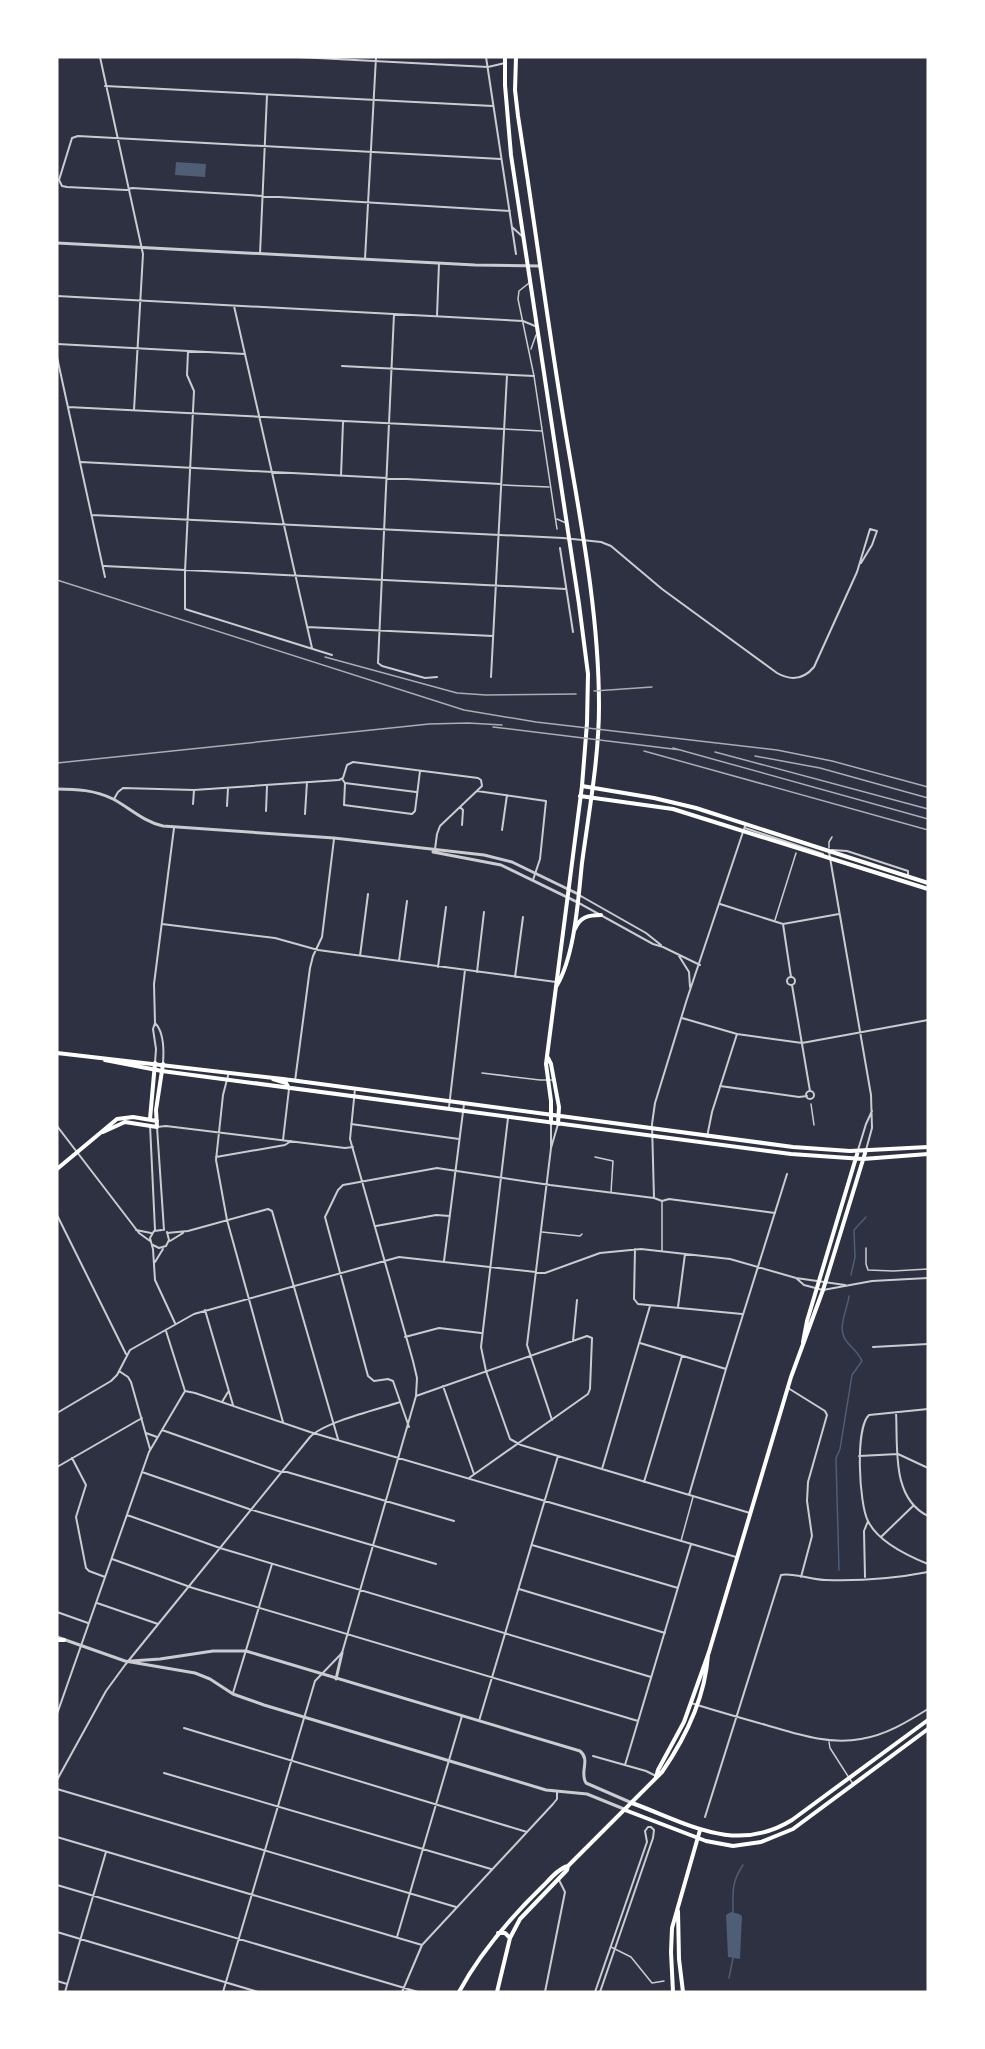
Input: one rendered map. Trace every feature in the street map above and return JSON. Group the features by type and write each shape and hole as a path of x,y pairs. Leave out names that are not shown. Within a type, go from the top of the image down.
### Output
{"main road":[{"path":"505,57 507,119 584,637 588,690 582,786 558,982"},
{"path":"516,57 517,110 583,541 596,643 599,689 597,742 577,902 572,935 556,987 546,1064 551,1123"},
{"path":"582,786 654,798 696,808 928,883"},
{"path":"580,796 673,809 928,889"},
{"path":"572,935 581,919 588,915 601,915"},
{"path":"57,1053 270,1077 805,1149 866,1150 928,1147"},
{"path":"99,1058 154,1070 791,1154 856,1159 928,1154"},
{"path":"548,1058 554,1080 558,1124"},
{"path":"150,1125 155,1063"},
{"path":"119,1118 158,1126 156,1110 163,1064"},
{"path":"270,1077 275,1081 287,1083 290,1088"},
{"path":"57,1168 119,1118 128,1116 157,1121"},
{"path":"103,1132 123,1122 138,1123"},
{"path":"803,1343 803,1333 858,1150"},
{"path":"656,1777 678,1735 709,1652 788,1388 823,1290 866,1150"},
{"path":"57,1639 64,1640"},
{"path":"497,1992 510,1938 525,1911 662,1772 678,1747 697,1705 709,1652"},
{"path":"632,1803 700,1830 737,1836 750,1836 771,1831 792,1820 928,1720"},
{"path":"626,1810 698,1839 733,1846 773,1839 793,1829 928,1729"},
{"path":"675,1992 671,1936 700,1830"},
{"path":"459,1992 482,1953 497,1934 525,1903 564,1866 568,1866"},
{"path":"678,1907 683,1992"},
{"path":"497,1934 505,1933 510,1938"}],"street":[{"path":"100,57 116,138 142,247 134,410"},
{"path":"298,57 488,67 505,63"},
{"path":"365,259 376,57"},
{"path":"486,57 516,254"},
{"path":"105,86 493,106"},
{"path":"260,254 267,94"},
{"path":"501,159 78,136 72,138 59,182 62,186 510,211"},
{"path":"512,226 523,237"},
{"path":"57,243 540,266"},
{"path":"437,316 440,263"},
{"path":"530,282 520,289 518,294 534,376 557,529"},
{"path":"57,296 523,321 531,322 537,330 530,353"},
{"path":"234,306 312,649"},
{"path":"394,314 377,657 380,665 425,678 437,677"},
{"path":"57,344 245,354"},
{"path":"188,351 188,375 193,389 193,414 185,609 332,655"},
{"path":"57,357 105,577"},
{"path":"342,366 534,376"},
{"path":"491,677 507,375"},
{"path":"68,407 543,431"},
{"path":"341,476 344,422"},
{"path":"81,462 550,487"},
{"path":"92,515 569,538 601,542 611,546 662,589 782,676 791,678 804,676 814,667 877,531 870,529 861,563"},
{"path":"555,518 567,523"},
{"path":"560,548 573,632"},
{"path":"104,566 566,589"},
{"path":"307,627 493,636"},
{"path":"342,779 347,765 353,762 482,780 483,784 477,791 440,826 434,851"},
{"path":"342,779 345,783 343,802 347,806 412,814 415,811 420,770"},
{"path":"114,800 118,791 123,788 194,790 342,779"},
{"path":"304,814 307,783"},
{"path":"345,783 417,792"},
{"path":"266,812 267,786"},
{"path":"227,806 228,788"},
{"path":"57,789 85,790 114,800 152,823 174,828 334,838 428,850 501,865 577,902 653,944 700,965"},
{"path":"193,804 194,790"},
{"path":"477,791 543,799 546,802 543,835 534,880"},
{"path":"502,830 507,795"},
{"path":"460,807 463,810 462,825"},
{"path":"654,1198 652,1129 655,1103 690,990 700,965 744,828 747,823 829,849 847,851 909,872 905,880 744,828"},
{"path":"155,1063 154,984 174,828"},
{"path":"832,837 829,842 829,856 872,1111 872,1128 866,1150"},
{"path":"295,1081 310,968 323,928 334,838"},
{"path":"434,851 494,857 512,862 578,894 646,933 663,947"},
{"path":"774,921 796,853"},
{"path":"360,956 368,894"},
{"path":"399,961 407,901"},
{"path":"720,904 783,924 839,914"},
{"path":"438,967 446,907"},
{"path":"477,972 484,912"},
{"path":"515,977 523,917"},
{"path":"162,924 275,938 316,950 558,982"},
{"path":"720,1086 789,1096 807,1096 810,1099 814,1096 814,1093 810,1091 792,985 787,981 790,976 783,924"},
{"path":"678,955 689,972 690,990"},
{"path":"449,1109 465,970"},
{"path":"790,976 795,979 792,985"},
{"path":"682,1018 737,1034 802,1043 928,1020"},
{"path":"155,1023 159,1027 161,1036 163,1064"},
{"path":"707,1137 711,1112 737,1034"},
{"path":"229,1072 226,1079 216,1157 227,1220 283,1422"},
{"path":"482,1073 554,1080"},
{"path":"283,1140 290,1088"},
{"path":"336,1679 347,1634 409,1427 416,1396 417,1378 350,1136 355,1089"},
{"path":"807,1096 810,1091"},
{"path":"444,1262 464,1103"},
{"path":"811,1104 814,1125"},
{"path":"858,1150 872,1111"},
{"path":"508,1117 481,1347 486,1371 510,1439 518,1444 750,1513"},
{"path":"157,1121 166,1126"},
{"path":"551,1123 547,1185 527,1342 529,1356 552,1420"},
{"path":"351,1124 459,1139"},
{"path":"551,1148 558,1124"},
{"path":"150,1125 154,1232 150,1241"},
{"path":"57,1126 136,1230 158,1248 165,1247"},
{"path":"169,1242 164,1230 158,1126 353,1147"},
{"path":"216,1157 285,1145 291,1141"},
{"path":"595,1157 613,1161 611,1193"},
{"path":"409,1427 393,1381 388,1379 374,1381 368,1376 325,1219 326,1212 340,1188 346,1184 435,1168 654,1198 662,1201 669,1198 775,1212"},
{"path":"681,1541 726,1369 788,1174"},
{"path":"662,1201 662,1251"},
{"path":"167,1233 188,1231 271,1210 338,1439"},
{"path":"57,1215 127,1355"},
{"path":"375,1226 436,1215 450,1216"},
{"path":"136,1230 145,1233 164,1230"},
{"path":"154,1265 157,1256 169,1242 188,1231"},
{"path":"541,1232 580,1236 582,1234"},
{"path":"153,1245 156,1282 175,1323"},
{"path":"866,1248 868,1270 928,1269"},
{"path":"57,1413 114,1379 132,1349 175,1323 206,1310 384,1260 402,1257 535,1273 554,1271 600,1253 634,1249 730,1259 796,1278 845,1286"},
{"path":"634,1249 634,1299 639,1305 743,1315"},
{"path":"678,1307 685,1254"},
{"path":"796,1278 798,1282 823,1290 878,1280 928,1278"},
{"path":"573,1341 577,1300"},
{"path":"602,1469 650,1306"},
{"path":"206,1310 233,1406"},
{"path":"405,1337 440,1328 481,1333"},
{"path":"57,1714 150,1449 185,1391 165,1329"},
{"path":"416,1396 587,1336 592,1338 588,1394 469,1478"},
{"path":"639,1343 726,1369"},
{"path":"873,1347 928,1344"},
{"path":"644,1482 682,1356"},
{"path":"119,1371 130,1381 150,1449"},
{"path":"443,1386 474,1474"},
{"path":"788,1388 825,1411 827,1415 808,1482 807,1501 813,1532 801,1577"},
{"path":"185,1391 314,1432 737,1557"},
{"path":"222,1402 228,1392"},
{"path":"227,1403 228,1392"},
{"path":"57,1780 106,1691 127,1661 314,1432 400,1402"},
{"path":"866,1578 864,1531 867,1521 859,1456 864,1422 873,1413 928,1409"},
{"path":"403,1410 412,1411"},
{"path":"896,1412 901,1485 913,1506 928,1516"},
{"path":"57,1467 142,1418"},
{"path":"162,1430 281,1472 454,1521"},
{"path":"146,1433 157,1437"},
{"path":"859,1456 898,1454 928,1468"},
{"path":"479,1721 558,1456"},
{"path":"72,1458 86,1485 76,1517 86,1568 105,1577"},
{"path":"142,1472 252,1510 436,1564"},
{"path":"881,1537 913,1506"},
{"path":"127,1515 220,1548 651,1677"},
{"path":"867,1521 881,1537 899,1551 928,1564"},
{"path":"625,1765 691,1544"},
{"path":"532,1545 678,1588"},
{"path":"112,1559 189,1586 638,1721"},
{"path":"233,1694 272,1564"},
{"path":"705,1817 778,1581 783,1574 838,1580 928,1572"},
{"path":"519,1588 665,1633"},
{"path":"97,1603 158,1624"},
{"path":"57,1612 89,1623"},
{"path":"64,1640 127,1661 195,1673 233,1694 304,1717 546,1790 587,1794 626,1810"},
{"path":"127,1661 216,1651 246,1651 582,1752 586,1760 583,1775 585,1783 632,1803"},
{"path":"223,1992 315,1681 342,1653"},
{"path":"691,1703 829,1741 863,1739 883,1733 900,1726 928,1709"},
{"path":"398,1937 462,1716"},
{"path":"184,1728 527,1832"},
{"path":"829,1741 830,1748 854,1784"},
{"path":"593,1756 650,1773 656,1777"},
{"path":"164,1773 491,1869"},
{"path":"57,1789 456,1907"},
{"path":"413,1991 403,1992 403,1987 422,1945 556,1801 557,1791"},
{"path":"651,1827 654,1832 653,1838 598,1992 611,1946 647,1842 645,1831 651,1827"},
{"path":"57,1837 422,1945"},
{"path":"65,1992 106,1851"},
{"path":"545,1992 565,1892 558,1878"},
{"path":"57,1885 418,1992"},
{"path":"57,1932 258,1992"},
{"path":"611,1946 631,1957 652,1983 664,1982"},
{"path":"57,1981 67,1984"},
{"path":"675,1992 683,1992"}],"water":[{"path":"176,162 206,164 205,177 175,175"},
{"path":"731,1912 742,1916 740,1959 728,1957 726,1915"}],"waterway":[{"path":"851,1275 855,1257 854,1230 866,1217"},
{"path":"839,1570 836,1458 840,1449 852,1375 862,1361 858,1353 847,1342 842,1331 849,1296"},
{"path":"733,1913 735,1883 743,1865"},
{"path":"729,1978 733,1958"}],"railway":[{"path":"57,580 464,710 536,722 777,750 832,761 928,787"},
{"path":"325,657 457,693 576,694"},
{"path":"594,691 652,687"},
{"path":"57,763 429,724 502,725"},
{"path":"493,727 681,750"},
{"path":"673,748 928,819"},
{"path":"644,751 928,830"},
{"path":"715,752 928,809"},
{"path":"755,756 820,768 928,798"}]}
